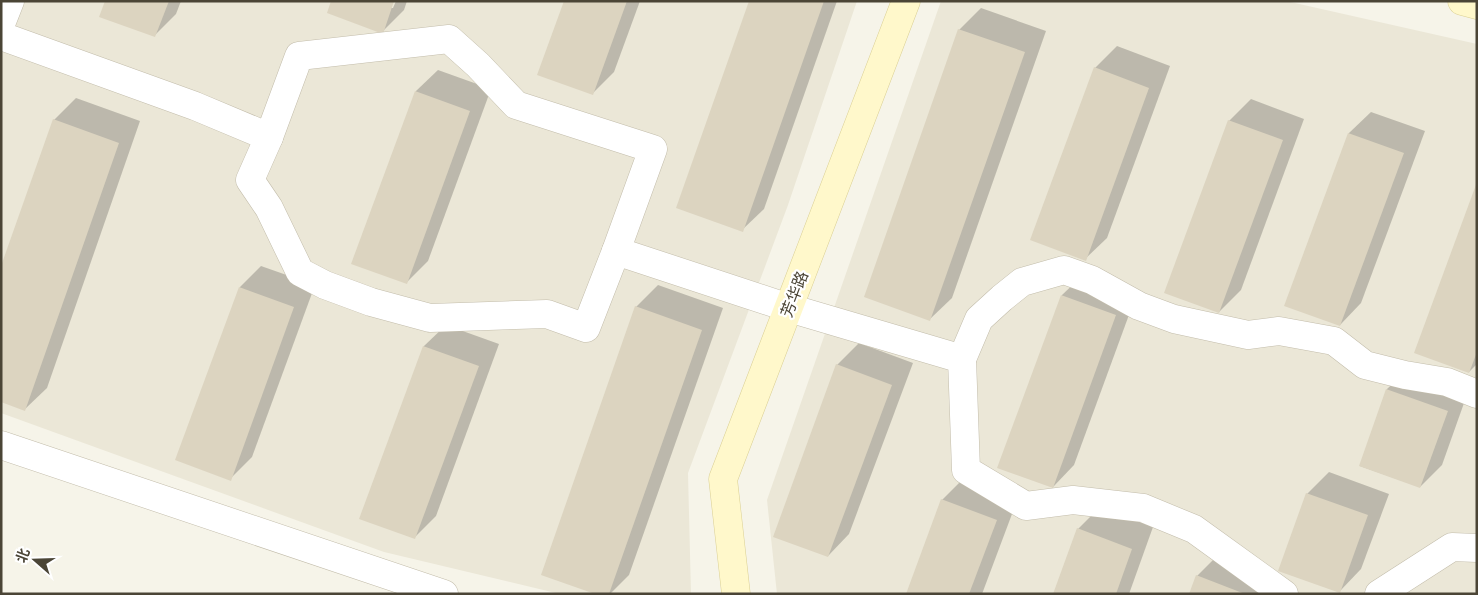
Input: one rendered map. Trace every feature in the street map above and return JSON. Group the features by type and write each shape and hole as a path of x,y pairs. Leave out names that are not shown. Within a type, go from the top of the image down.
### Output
{"street":[{"path":"1,24 10,1"},
{"name":"芳华路","path":"736,594 723,479 906,1"},
{"path":"1462,1 1477,5"},
{"path":"1,36 195,106 269,137"},
{"path":"449,39 478,65 516,105 653,149 586,328 547,314 430,318 371,302 325,285 300,272 268,208 250,180 269,137 299,56 449,39"},
{"path":"616,251 789,308 962,359"},
{"path":"1284,594 1194,529 1143,508 1073,500 1026,506 966,470 962,359 979,319 1022,282 1064,270 1092,280 1139,306 1174,319 1248,335 1279,331 1334,341 1365,365 1405,375 1447,382 1477,394"},
{"path":"1,445 444,594"},
{"path":"1379,594 1452,546 1477,548"}],"shaded area":[{"path":"1,1 857,1 788,205 688,473 691,594 560,594 384,552 1,413"},
{"path":"941,1 1286,1 1477,44 1477,594 777,594 767,500"}],"building":[{"path":"105,1 169,1 155,37 99,17"},
{"path":"331,1 394,1 383,34 327,13"},
{"path":"564,1 627,1 593,95 537,75"},
{"path":"749,1 824,1 743,232 676,208"},
{"path":"958,29 1025,52 930,321 864,297"},
{"path":"1094,67 1149,88 1086,261 1030,240"},
{"path":"415,91 470,111 407,284 351,264"},
{"path":"53,119 119,143 25,411 1,402 1,266"},
{"path":"1228,120 1283,140 1219,313 1164,293"},
{"path":"1348,133 1404,153 1340,326 1284,306"},
{"path":"1477,182 1477,352 1469,373 1414,353"},
{"path":"239,287 294,307 231,481 175,460"},
{"path":"1061,295 1116,315 1053,488 997,468"},
{"path":"635,306 702,330 609,594 595,594 541,575"},
{"path":"423,346 479,366 415,539 359,519"},
{"path":"836,364 892,385 828,557 773,537"},
{"path":"1386,389 1448,411 1420,488 1359,466"},
{"path":"1306,493 1368,515 1340,593 1278,571"},
{"path":"941,499 997,520 969,594 906,594"},
{"path":"1077,528 1132,549 1116,594 1053,594"},
{"path":"1196,575 1245,594 1189,594"}]}
